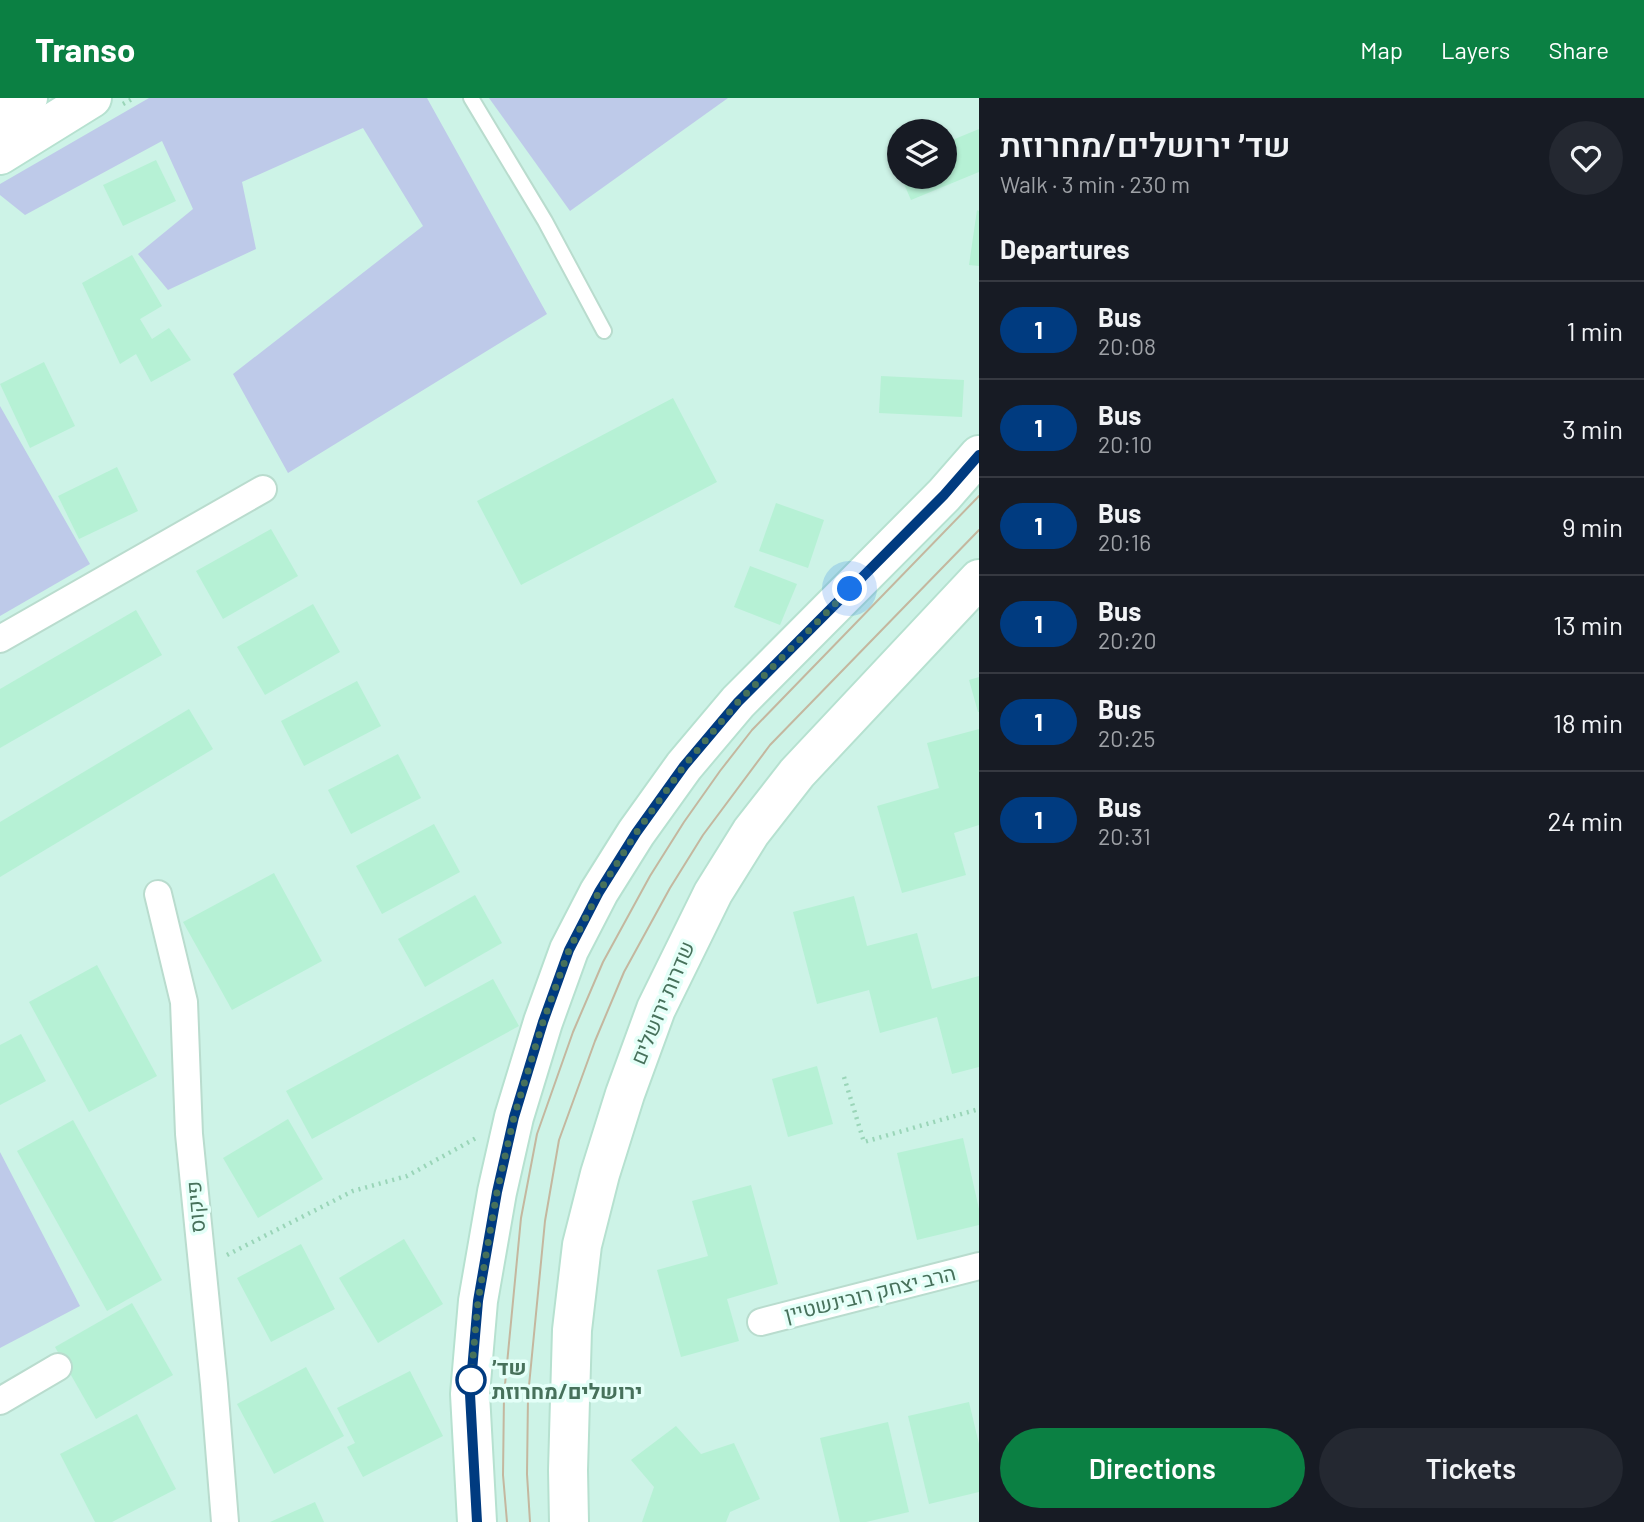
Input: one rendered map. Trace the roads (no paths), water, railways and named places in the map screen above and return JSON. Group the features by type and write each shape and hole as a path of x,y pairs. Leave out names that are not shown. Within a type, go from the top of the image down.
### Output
{"main road":[{"path":"0,115 28,98"},
{"path":"0,155 92,98"},
{"path":"477,1522 470,1394 478,1301 497,1192 514,1117 543,1022 569,950 599,892 636,833 684,766 738,702 944,495 979,455"},
{"name":"שדרות ירושלים","path":"569,1522 572,1331 582,1245 600,1174 625,1094 656,1009 713,893 751,832 797,773 979,579"}],"street":[{"path":"0,639 263,489"},
{"name":"פיקוס","path":"158,894 184,1002 189,1134 225,1522"},
{"name":"הרב יצחק רובינשטיין","path":"761,1322 979,1266"},
{"path":"0,1401 58,1367"}],"lane":[{"path":"471,98 545,221 604,331"}],"tram line":[{"path":"507,1522 503,1475 504,1395 521,1218 537,1134 573,1032 603,962 650,876 684,822 752,730 979,496"},
{"path":"530,1522 527,1474 528,1396 545,1221 559,1140 595,1041 624,972 670,888 703,835 770,745 979,530"}],"place":[{"name":"שד׳ ירושלים/מחרוזת","path":"471,1380"}]}
